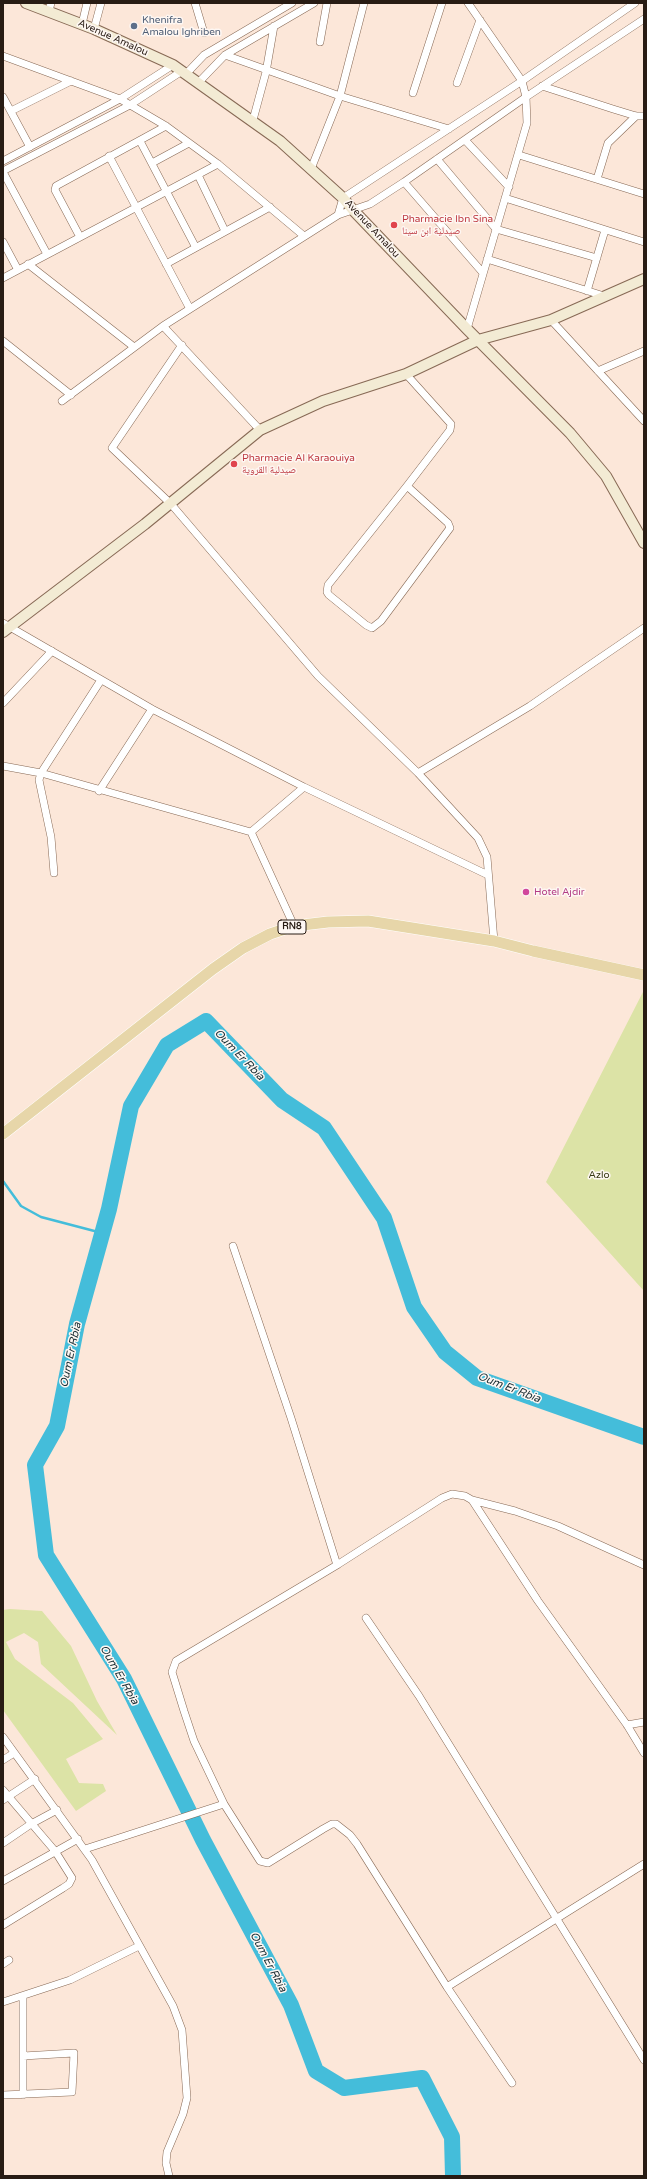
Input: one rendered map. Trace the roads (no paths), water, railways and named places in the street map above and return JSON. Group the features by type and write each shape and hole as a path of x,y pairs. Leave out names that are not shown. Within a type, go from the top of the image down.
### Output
{"main road":[{"name":"Avenue Amalou","path":"26,3 50,7 82,24 173,65 253,120 280,141 343,198 467,329 570,434 602,471 644,543"},
{"path":"5,627 94,564 260,430 323,401 406,374 478,340 551,320 644,279"},
{"name":"RN8","path":"3,1134 213,969 243,948 270,934 294,926 328,922 368,921 494,941 644,975"}],"street":[{"path":"82,24 87,3"},
{"path":"94,29 101,3"},
{"path":"195,3 204,33"},
{"path":"48,254 3,172 130,105 184,72 204,55 292,3"},
{"path":"199,82 225,55 314,3"},
{"path":"320,42 327,3"},
{"path":"311,169 340,96 364,3"},
{"path":"413,93 442,3"},
{"path":"467,329 519,155 527,122 526,97 522,81 468,3"},
{"path":"338,214 343,198 522,81 635,3"},
{"path":"62,401 163,326 338,214 370,204 644,18"},
{"path":"457,83 480,20"},
{"path":"253,120 266,72 274,26"},
{"path":"225,55 266,72 448,129"},
{"path":"3,56 120,99 166,126 218,164 304,236"},
{"path":"3,161 120,99 173,65"},
{"path":"11,111 71,81"},
{"path":"542,86 640,116"},
{"path":"3,97 30,147"},
{"path":"597,179 608,144 640,116"},
{"path":"80,237 55,190 56,186 166,126"},
{"path":"140,140 195,246"},
{"path":"465,140 509,187"},
{"path":"152,163 189,143"},
{"path":"519,155 644,194"},
{"path":"109,156 190,309"},
{"path":"437,159 496,229 597,258"},
{"path":"3,278 218,164"},
{"path":"198,175 225,231"},
{"path":"404,182 483,273"},
{"path":"506,198 644,242"},
{"path":"166,264 195,246 270,207"},
{"path":"587,291 605,230"},
{"path":"3,243 18,270"},
{"path":"487,259 604,296"},
{"path":"28,264 134,347"},
{"path":"551,320 644,422"},
{"path":"163,326 260,430"},
{"path":"3,340 70,395"},
{"path":"182,345 112,448 170,504 318,676 418,772 478,838 487,857 494,941"},
{"path":"598,371 644,351"},
{"path":"406,374 451,424 450,430 330,582 327,589 329,595 372,628 381,621 450,528 448,524 407,486"},
{"path":"5,627 52,651 152,709 304,787 488,875"},
{"path":"418,772 530,706 644,628"},
{"path":"3,704 52,651"},
{"path":"54,873 51,837 39,780 41,773 101,680"},
{"path":"99,791 152,709"},
{"path":"3,766 41,773 99,791 250,832 294,926"},
{"path":"250,832 278,811 304,787"},
{"path":"233,1246 292,1418 337,1565"},
{"path":"512,2083 447,1987 357,1844 345,1830 336,1824 332,1824 273,1862 264,1864 224,1804 194,1741 173,1676 173,1667 181,1657 337,1565 442,1498 452,1494 465,1496 472,1500 515,1511 558,1526 644,1565"},
{"path":"472,1500 538,1601 627,1725 644,1753"},
{"path":"366,1618 419,1696 644,2060"},
{"path":"627,1725 644,1722"},
{"path":"3,1737 78,1839 173,2006 182,2030 187,2098 183,2114 166,2152 166,2163 169,2176"},
{"path":"3,1760 14,1753"},
{"path":"6,1798 35,1779"},
{"path":"3,1790 6,1798 55,1851 69,1871 71,1881 63,1888 3,1925"},
{"path":"84,1849 224,1804"},
{"path":"3,1843 31,1824 57,1810"},
{"path":"3,1880 78,1839"},
{"path":"447,1987 644,1864"},
{"path":"3,2002 23,1997 70,1980 139,1946"},
{"path":"23,1997 23,2095"},
{"path":"3,2095 72,2092 74,2053 23,2056"}],"waterway":[{"name":"Oum Er Rbia","path":"453,2176 452,2137 422,2078 344,2088 316,2071 291,2005 203,1840 124,1679 46,1555 35,1465 57,1426 77,1324 109,1209 131,1106 167,1045 206,1021 282,1100 324,1128 384,1218 414,1307 445,1352 477,1378 644,1437"},
{"path":"3,1181 21,1206 41,1217 102,1233"}],"place":[{"name":"Khenifra Amalou Ighriben","path":"134,26"},
{"name":"Pharmacie Ibn Sina صيدلية ابن سينا","path":"394,225"},
{"name":"Pharmacie Al Karaouiya صيدلية القروية","path":"234,464"},
{"name":"Hotel Ajdir","path":"526,892"}],"park label":[{"name":"Azlo","path":"599,1175"}]}
